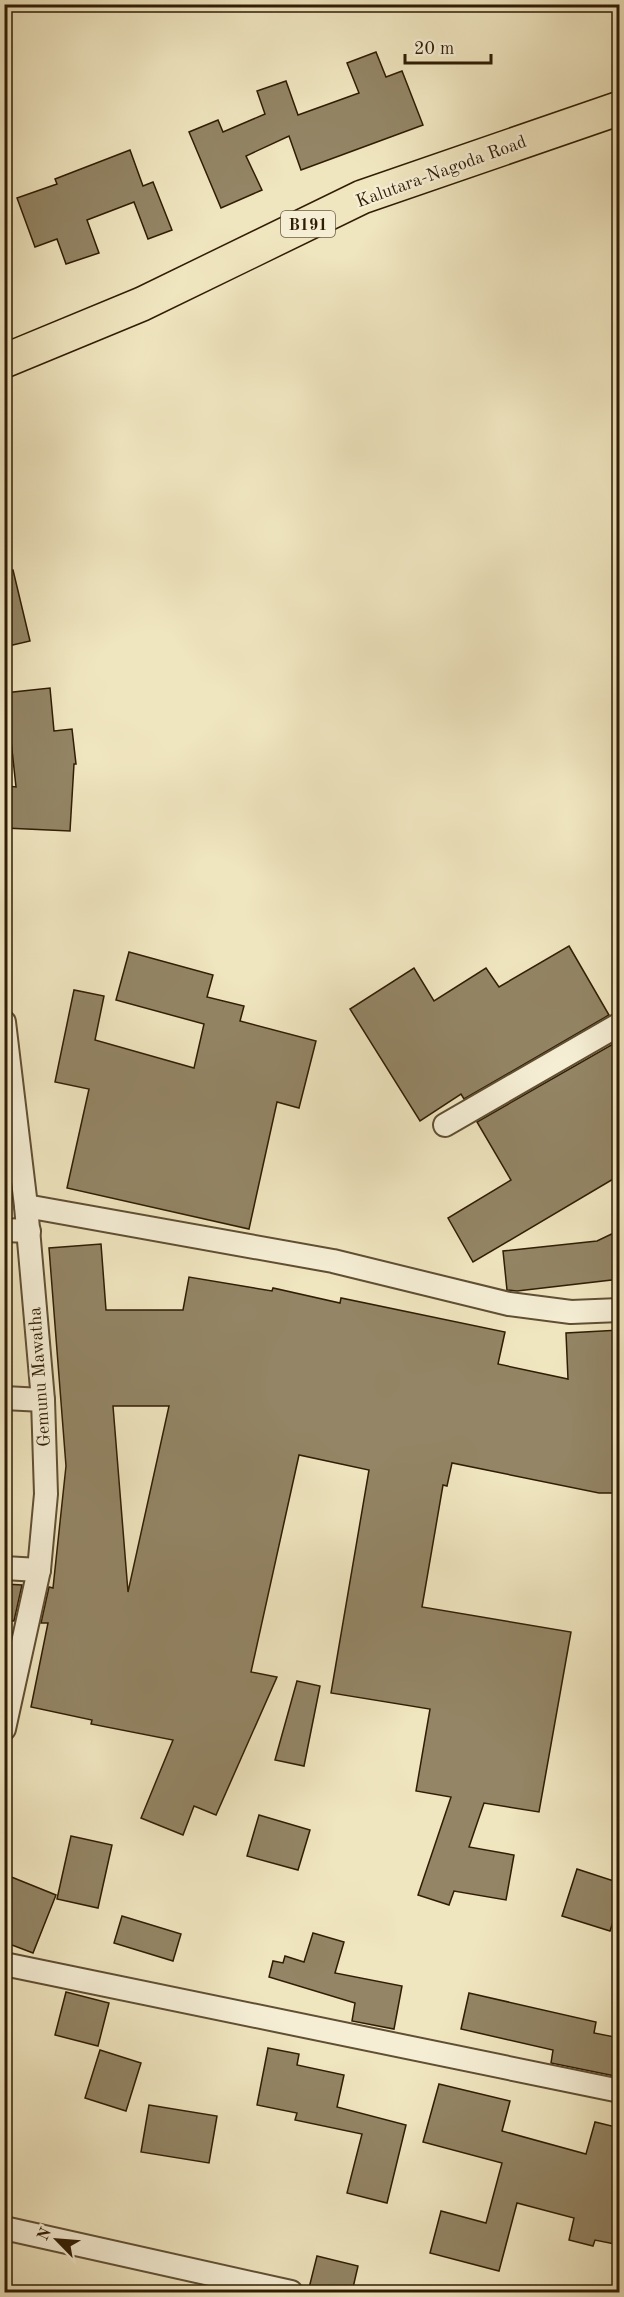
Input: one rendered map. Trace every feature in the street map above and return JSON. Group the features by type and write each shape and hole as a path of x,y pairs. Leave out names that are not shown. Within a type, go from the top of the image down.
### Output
{"main road":[{"name":"Kalutara-Nagoda Road","path":"4,361 142,304 362,197 620,108"}],"street":[{"name":"Gemunu Mawatha","path":"4,1022 26,1206 43,1400 46,1494 39,1570 4,1730"},
{"path":"445,1125 620,1024"},
{"path":"26,1206 333,1261 508,1304 571,1312 620,1310"},
{"path":"4,1230 28,1231"},
{"path":"4,1398 43,1400"},
{"path":"4,1568 39,1570"},
{"path":"4,1964 620,2091"},
{"path":"4,2228 291,2292"}],"building":[{"path":"376,52 386,77 402,71 423,125 301,170 289,136 246,156 262,190 221,208 189,132 218,120 223,132 265,114 257,91 286,81 298,115 359,93 347,63"},
{"path":"130,150 143,186 153,182 172,230 148,239 134,202 87,220 99,253 66,264 57,239 35,247 17,198 57,184 55,179"},
{"path":"13,570 30,641 4,647 4,571"},
{"path":"50,688 54,731 72,729 76,764 74,764 70,831 5,828 8,786 16,787 10,731 4,732 4,693"},
{"path":"569,946 609,1015 464,1099 461,1094 420,1121 350,1009 414,968 434,1001 486,968 499,987"},
{"path":"129,952 213,975 207,997 244,1006 240,1021 316,1041 299,1108 277,1102 249,1229 67,1188 89,1089 55,1082 74,990 104,996 95,1040 194,1068 204,1024 116,1000"},
{"path":"620,1040 620,1175 473,1262 448,1218 511,1180 477,1122"},
{"path":"620,1230 620,1279 517,1291 507,1290 503,1251 597,1241"},
{"path":"101,1244 106,1310 183,1310 189,1277 272,1291 273,1288 340,1303 341,1298 505,1332 498,1364 568,1379 566,1333 620,1330 620,1493 599,1493 452,1463 447,1486 443,1485 422,1607 571,1632 539,1812 484,1803 469,1847 514,1855 506,1900 454,1891 449,1905 418,1895 451,1797 416,1791 430,1709 331,1693 369,1470 299,1455 251,1672 277,1677 216,1815 194,1806 183,1835 141,1818 173,1740 91,1724 92,1720 31,1707 48,1623 41,1623 49,1587 53,1588 66,1466 49,1248","holes":["113,1406 169,1406 128,1592"]},
{"path":"4,1584 22,1585 14,1621 4,1620"},
{"path":"297,1681 320,1686 304,1766 275,1760"},
{"path":"259,1815 310,1830 298,1870 247,1856"},
{"path":"71,1836 112,1845 98,1908 57,1899"},
{"path":"577,1869 620,1883 620,1901 610,1931 562,1916"},
{"path":"4,1874 56,1895 33,1953 4,1942"},
{"path":"122,1916 181,1934 173,1961 114,1943"},
{"path":"313,1933 344,1942 335,1973 402,1986 394,2029 352,2021 355,2003 269,1977 273,1961 283,1963 285,1956 304,1962"},
{"path":"66,1992 109,2003 98,2046 55,2035"},
{"path":"469,1993 596,2022 594,2033 620,2038 620,2077 551,2063 553,2050 461,2029"},
{"path":"268,2048 299,2054 297,2065 344,2075 337,2107 406,2125 387,2203 347,2193 362,2134 295,2120 297,2113 257,2105"},
{"path":"100,2050 141,2063 126,2111 85,2098"},
{"path":"439,2084 510,2101 502,2131 586,2154 595,2122 620,2128 620,2245 595,2240 593,2246 569,2240 574,2218 517,2203 499,2271 430,2253 441,2211 486,2223 502,2163 423,2142"},
{"path":"149,2105 217,2116 209,2163 141,2152"},
{"path":"317,2256 358,2266 352,2292 308,2292"}]}
